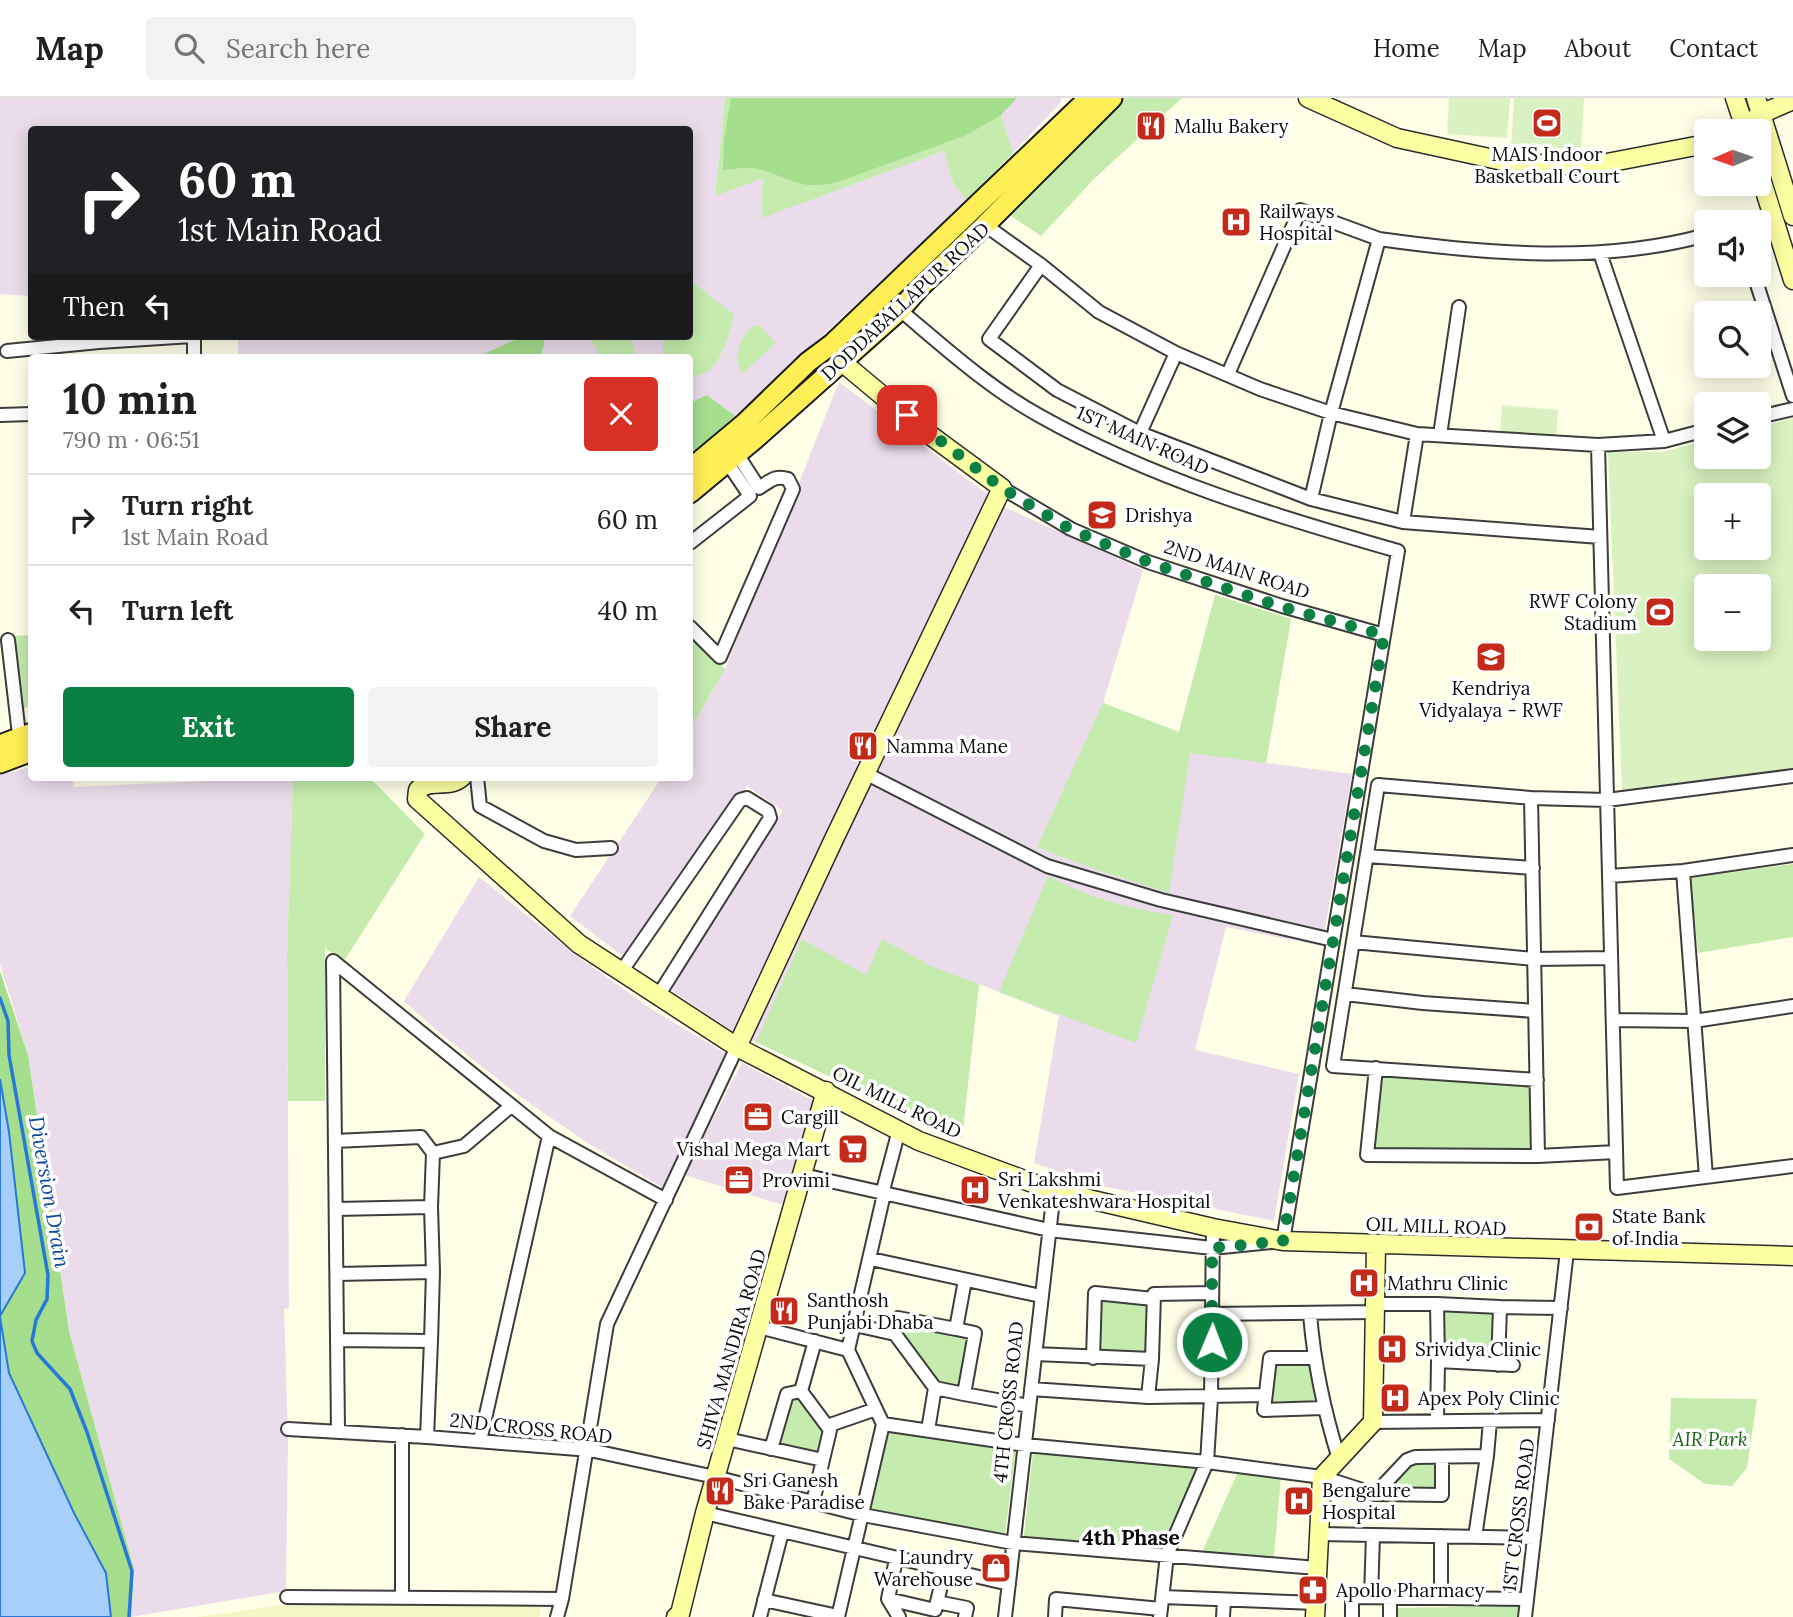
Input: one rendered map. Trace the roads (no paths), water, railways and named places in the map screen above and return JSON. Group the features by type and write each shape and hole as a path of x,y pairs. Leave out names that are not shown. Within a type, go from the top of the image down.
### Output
{"main road":[{"name":"DODDABALLAPUR ROAD","path":"693,490 732,458 757,425 895,285 1089,98"},
{"name":"DODDABALLAPUR ROAD","path":"693,466 757,425 842,362 900,310 919,288 1112,98"},
{"path":"0,745 26,744"},
{"path":"0,763 26,744"}],"street":[{"path":"1308,98 1397,138 1512,163 1591,166 1694,146"},
{"path":"1735,98 1739,119"},
{"path":"1793,100 1759,106 1789,188 1793,216"},
{"path":"1789,188 1767,197 1793,279"},
{"path":"1228,374 1300,210 1379,239 1460,251 1600,253 1694,238"},
{"path":"985,225 1041,265 1099,312 1176,353 1260,389 1331,413 1417,434 1598,445 1664,441 1694,433"},
{"path":"1311,499 1331,413 1379,239"},
{"path":"1600,253 1664,441"},
{"path":"1041,265 989,339 1057,390 1140,433 1311,499 1403,522 1600,537"},
{"path":"1758,287 1793,396"},
{"path":"1440,435 1459,307"},
{"name":"1ST MAIN ROAD","path":"900,310 963,363 1037,415 1102,448 1175,481 1289,520 1398,551 1384,635"},
{"path":"7,351 130,340"},
{"path":"99,342 99,354"},
{"path":"1140,433 1176,353"},
{"name":"2ND MAIN ROAD","path":"842,362 926,432 1002,488 1070,529 1148,562 1282,607 1384,635"},
{"path":"1771,414 1793,409"},
{"path":"0,415 28,414"},
{"path":"1403,522 1417,434"},
{"path":"1598,445 1617,1188 1793,1166"},
{"path":"732,458 755,492"},
{"path":"693,541 775,477 788,479 793,489 720,657 693,630"},
{"path":"556,1617 562,1599 607,1324 865,773 1002,488"},
{"path":"803,1175 1049,1230 1212,1248 1283,1241 1384,635"},
{"path":"8,640 26,744"},
{"path":"865,773 1047,866 1161,900 1334,940"},
{"path":"1537,1080 1333,1066 1378,785 1531,799 1607,800 1793,776"},
{"name":"OIL MILL ROAD","path":"455,781 423,785 417,793 419,802 579,944 737,1046 919,1141 1054,1191 1213,1228 1283,1241 1793,1256"},
{"path":"477,781 480,806 544,841 576,850 611,848"},
{"path":"621,972 740,800 747,798 768,811 770,818 658,996"},
{"path":"1531,799 1538,1156"},
{"path":"1609,876 1683,871 1793,855"},
{"path":"1367,856 1533,869"},
{"path":"1683,871 1706,1177"},
{"path":"1353,942 1534,959 1611,958"},
{"path":"338,1431 332,961 549,1136 666,1200"},
{"path":"1345,994 1535,1011"},
{"path":"1613,1020 1694,1021 1793,1006"},
{"path":"1376,1068 1367,1155 1538,1156 1616,1152"},
{"name":"SHIVA MANDIRA ROAD","path":"679,1616 715,1477 826,1091"},
{"path":"433,1153 464,1146 511,1106"},
{"path":"764,1600 838,1617 883,1424 848,1350 899,1130"},
{"path":"480,1441 549,1136"},
{"path":"335,1141 421,1137 433,1153 433,1272 427,1437"},
{"name":"4TH CROSS ROAD","path":"1005,1617 1054,1191"},
{"path":"336,1209 431,1207"},
{"path":"1161,1608 1167,1555 1207,1462 1212,1398 1213,1228"},
{"path":"1055,1617 1056,1599 1161,1608 1224,1600 1315,1610 1322,1477 1373,1422 1376,1245"},
{"name":"1ST CROSS ROAD","path":"1525,1617 1567,1251"},
{"path":"871,1259 1041,1296"},
{"path":"337,1274 433,1272"},
{"path":"956,1329 965,1280"},
{"path":"1093,1358 1095,1293 1153,1299"},
{"path":"1148,1397 1154,1294 1212,1293"},
{"path":"1437,1304 1437,1421"},
{"path":"1212,1314 1310,1314 1437,1304 1561,1308"},
{"path":"1498,1364 1500,1307"},
{"path":"1310,1314 1323,1408 1339,1459"},
{"path":"895,1334 898,1318 975,1333 964,1394"},
{"path":"855,1325 895,1334 935,1388 1029,1406"},
{"path":"759,1327 848,1350"},
{"path":"337,1340 431,1341"},
{"path":"801,1391 815,1342"},
{"path":"1035,1354 1152,1359"},
{"path":"1314,1358 1270,1358 1264,1410 1323,1408"},
{"path":"1438,1361 1513,1366"},
{"path":"928,1430 935,1388"},
{"path":"1031,1389 1148,1397 1265,1395"},
{"path":"801,1391 830,1430 813,1502"},
{"path":"771,1449 787,1394 801,1391"},
{"path":"827,1426 876,1409"},
{"path":"1373,1422 1548,1420"},
{"path":"1475,1537 1490,1421"},
{"path":"883,1424 1024,1445 1207,1462 1322,1477 1375,1494 1442,1495 1443,1457"},
{"name":"2ND CROSS ROAD","path":"288,1429 587,1450 715,1477 863,1515 1013,1543 1317,1568"},
{"path":"401,1435 402,1597"},
{"path":"727,1439 823,1460"},
{"path":"1375,1494 1407,1460 1415,1457 1487,1456"},
{"path":"705,1513 1009,1584"},
{"path":"760,1617 782,1532"},
{"path":"1319,1534 1534,1538"},
{"path":"1371,1597 1373,1535"},
{"path":"1441,1536 1441,1598"},
{"path":"897,1559 888,1599 900,1617"},
{"path":"888,1599 935,1610 945,1570"},
{"path":"287,1597 562,1599"},
{"path":"1352,1617 1352,1597 1527,1599"},
{"path":"1390,1598 1390,1617"},
{"path":"1223,1617 1224,1600"},
{"path":"937,1602 967,1608 965,1617"},
{"path":"1108,1617 1109,1603"}],"water":[{"path":"0,1079 9,1132 25,1273 0,1316"},
{"path":"0,1317 9,1373 74,1513 106,1573 111,1617 0,1617"}],"waterway":[{"name":"Diversion Drain","path":"0,998 8,1021 9,1055 48,1275 47,1299 36,1320 32,1341 37,1353 70,1389 87,1432 132,1571 129,1617"}],"place":[{"name":"MAIS Indoor Basketball Court","path":"1547,123"},
{"name":"Mallu Bakery","path":"1151,126"},
{"name":"Railways Hospital","path":"1236,222"},
{"name":"Drishya","path":"1102,515"},
{"name":"RWF Colony Stadium","path":"1660,612"},
{"name":"Kendriya Vidyalaya - RWF","path":"1491,657"},
{"name":"Namma Mane","path":"863,746"},
{"name":"Cargill","path":"758,1117"},
{"name":"Vishal Mega Mart","path":"853,1149"},
{"name":"Provimi","path":"739,1180"},
{"name":"Sri Lakshmi Venkateshwara Hospital","path":"975,1190"},
{"name":"State Bank of India","path":"1589,1227"},
{"name":"Mathru Clinic","path":"1364,1283"},
{"name":"Santhosh Punjabi Dhaba","path":"784,1311"},
{"name":"Srividya Clinic","path":"1392,1349"},
{"name":"Apex Poly Clinic","path":"1395,1398"},
{"name":"Sri Ganesh Bake Paradise","path":"720,1491"},
{"name":"Bengalure Hospital","path":"1299,1501"},
{"name":"Laundry Warehouse","path":"996,1568"},
{"name":"Apollo Pharmacy","path":"1313,1590"}],"district":[{"name":"4th Phase","path":"1131,1538"}],"park label":[{"name":"AIR Park","path":"1710,1439"}]}
